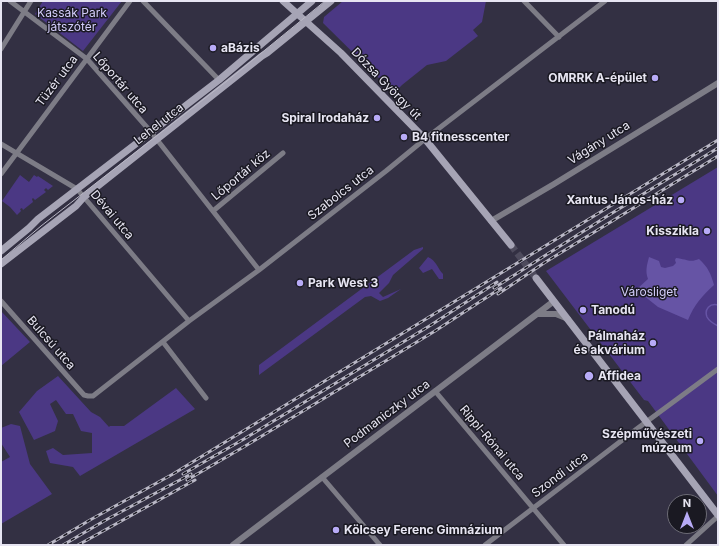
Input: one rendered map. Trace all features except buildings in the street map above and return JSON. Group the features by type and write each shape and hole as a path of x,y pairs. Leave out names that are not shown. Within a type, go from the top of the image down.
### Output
{"main road":[{"name":"Dózsa György út","path":"283,1 341,53 425,139 511,245"},
{"name":"Lehel utca","path":"1,251 38,219 218,80 312,1"},
{"name":"Lehel utca","path":"1,264 76,206 84,197 262,56 267,54 331,1"},
{"path":"536,278 646,422 714,507 718,515"}],"street":[{"name":"Lőportár utca","path":"10,1 87,59 151,132 259,270"},
{"path":"1,49 31,1"},
{"name":"Tüzér utca","path":"1,174 130,1"},
{"path":"143,1 218,80"},
{"path":"524,1 559,37"},
{"name":"Szabolcs utca","path":"88,396 94,395 189,321 259,270 425,139 605,1"},
{"name":"Vágány utca","path":"491,221 718,83"},
{"name":"Dévai utca","path":"1,144 78,189 189,321"},
{"name":"Lőportár köz","path":"213,211 283,153"},
{"name":"Bulcsú utca","path":"1,301 84,395 88,396"},
{"name":"Podmaniczky utca","path":"233,545 554,301"},
{"path":"537,315 546,313 556,314 568,320"},
{"path":"163,342 206,398"},
{"name":"Szondi utca","path":"485,545 718,369"},
{"name":"Rippl-Rónai utca","path":"435,391 564,545"},
{"path":"322,477 380,545"},
{"path":"686,545 718,515"}],"green space":[{"name":"Kassák Park játszótér","path":"43,1 122,1 83,51 35,14"},
{"path":"343,1 486,1 482,22 473,30 478,36 446,61 427,65 394,93 323,23 324,17"},
{"name":"Városliget","path":"718,167 718,496 648,401 644,400 546,271"},
{"path":"20,175 29,182 34,175 37,177 38,176 53,186 48,190 46,188 44,190 46,192 35,200 33,198 33,202 23,210 22,208 20,209 21,211 17,215 2,201"},
{"path":"423,247 423,249 393,275 389,283 379,293 383,297 401,289 388,298 380,301 371,296 365,297 259,375 259,365 414,250"},
{"path":"428,257 435,262 443,274 443,279 439,279 432,269 423,273 419,268"},
{"path":"1,311 30,342 1,366"},
{"path":"58,376 91,412 100,417 109,427 124,426 176,388 195,409 80,476 73,467 50,463 46,451 53,448 63,455 92,453 92,433 81,431 73,414 66,414 56,400 50,404 58,421 55,431 34,440 19,412 37,391"},
{"path":"11,424 20,426 30,464 52,494 1,524 1,462 10,457 1,443 1,428"}],"shaded area":[{"path":"649,257 659,261 661,267 665,268 673,266 676,263 676,258 690,261 699,259 707,268 714,285 699,301 688,320 658,307 638,291 637,289 648,279 646,271"}],"waterway":[{"path":"718,305 712,305 708,307 706,311 709,320 718,326"}],"tunnel":[{"path":"511,245 536,278"}],"tram line":[{"path":"1,260 41,226 227,81 325,1"}],"railway":[{"path":"48,545 173,474 718,140"},
{"path":"494,288 718,148"},
{"path":"498,294 544,263 718,156"},
{"path":"183,474 244,439 431,325 497,282"},
{"path":"187,480 435,331 501,288"},
{"path":"63,545 191,474"},
{"path":"78,545 195,480"}],"place":[{"name":"aBázis","path":"213,48"},
{"name":"OMRRK A-épület","path":"655,78"},
{"name":"Spiral Irodaház","path":"377,118"},
{"name":"B4 fitnesscenter","path":"404,137"},
{"name":"Xantus János-ház","path":"681,200"},
{"name":"Kisszikla","path":"707,231"},
{"name":"Park West 3","path":"300,283"},
{"name":"Tanodú","path":"583,310"},
{"name":"Pálmaház és akvárium","path":"653,343"},
{"name":"Affidea","path":"589,376"},
{"name":"Szépművészeti múzeum","path":"700,441"},
{"name":"Kölcsey Ferenc Gimnázium","path":"336,530"}]}
